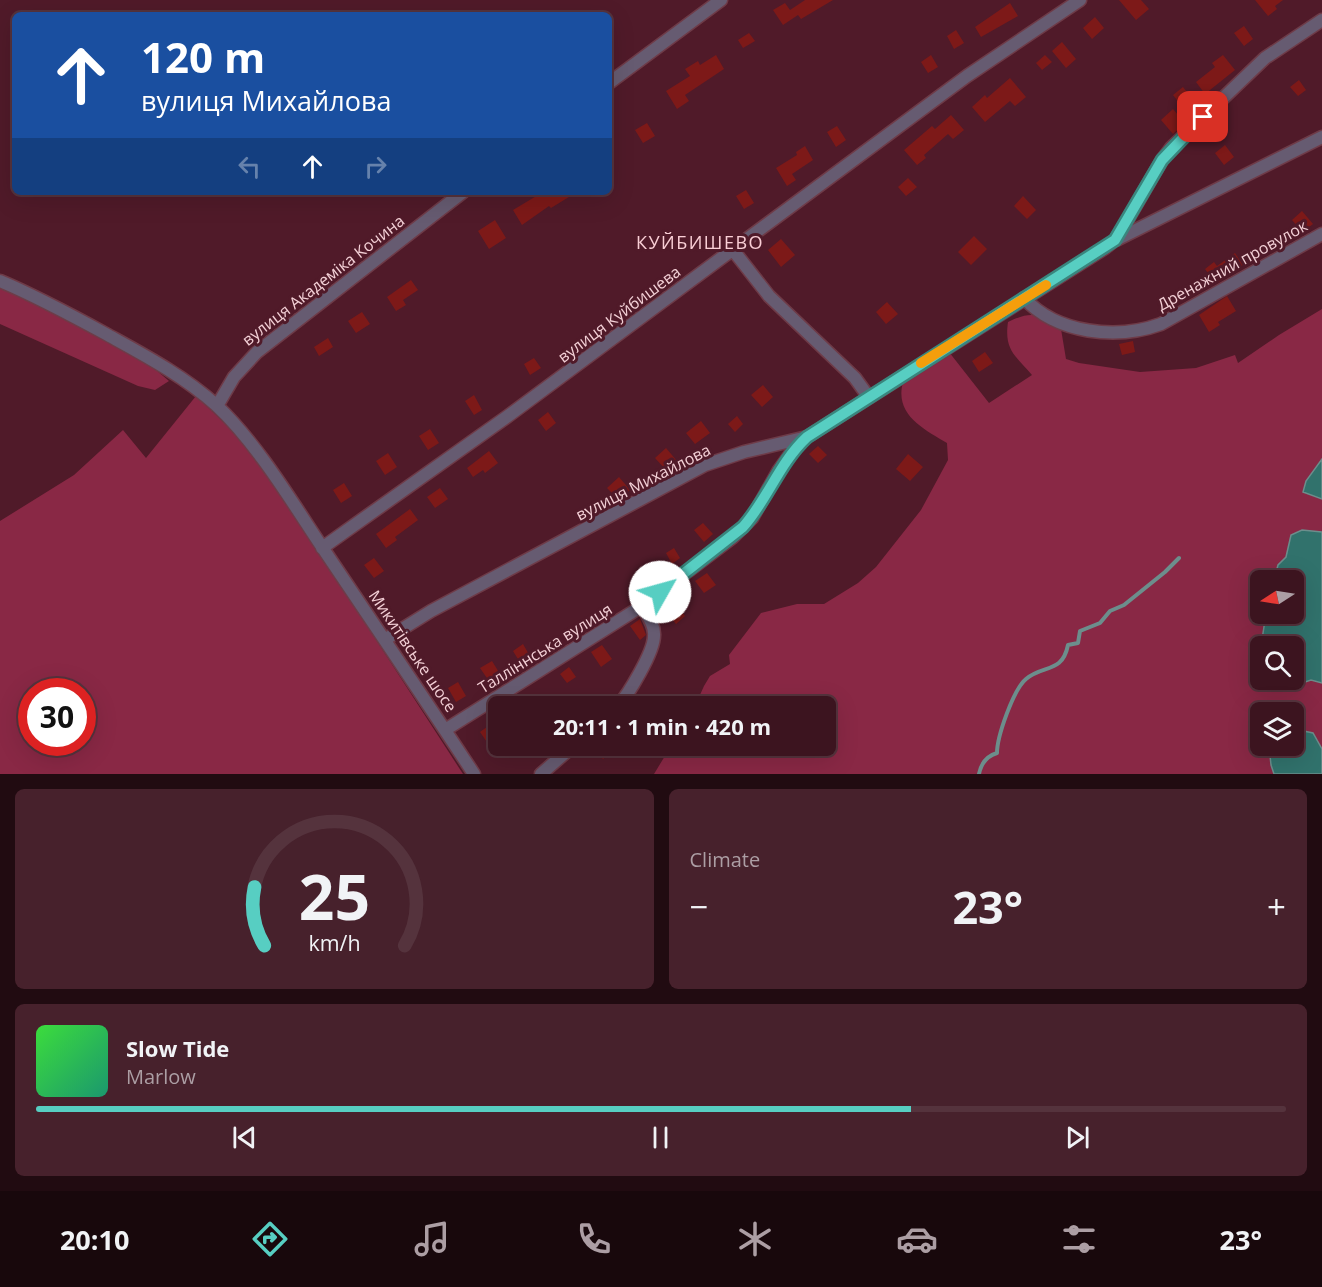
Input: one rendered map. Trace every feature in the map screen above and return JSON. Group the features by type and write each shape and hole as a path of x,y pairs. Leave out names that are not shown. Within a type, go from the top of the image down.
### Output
{"street":[{"path":"612,81 721,0"},
{"name":"вулиця Куйбишева","path":"322,548 518,410 967,76 1080,0"},
{"name":"вулиця Михайлова","path":"386,639 431,611 705,465 744,452 807,437 1115,240 1171,148 1265,58 1322,20"},
{"path":"1115,240 1322,137"},
{"name":"вулиця Академіка Кочина","path":"217,406 234,377 257,352 459,195"},
{"name":"Дренажний провулок","path":"1024,298 1036,309 1077,329 1134,332 1148,329 1161,324 1322,234"},
{"path":"733,250 769,296 855,378 868,396"},
{"name":"Микитівське шосе","path":"0,281 58,308 133,349 176,375 217,406 252,447 386,639 474,774"},
{"name":"Талліннська вулиця","path":"445,730 642,606 743,527 752,518 794,448 807,437"},
{"path":"626,696 654,637 653,626 642,606"},
{"path":"541,774 562,756"}],"shaded area":[{"path":"0,284 149,364 169,381 155,390 138,386 0,324"},
{"path":"1322,309 1322,774 654,774 665,756 836,756 836,696 700,696 710,676 730,664 729,655 761,613 797,604 824,604 858,583 876,567 921,510 948,460 947,443 913,420 907,412 901,394 903,382 949,352 989,403 1032,375 1012,352 1007,331 1008,322 1030,315 1042,317 1061,329 1066,359 1079,363 1140,372 1196,368 1235,355 1238,363"},
{"path":"196,396 238,436 275,484 463,774 0,774 0,521 74,475 123,430 146,458"}],"water":[{"path":"1322,459 1322,499 1303,492 1306,481"},
{"path":"1302,530 1322,532 1322,683 1311,680 1304,682 1304,636 1263,636 1264,624 1304,624 1304,570 1277,570 1278,565 1286,557 1291,535"},
{"path":"1304,731 1313,733 1322,749 1322,774 1274,774 1270,756 1304,756"}],"building":[{"path":"805,0 833,0 801,19 798,15 783,25 773,10 785,3 790,10"},
{"path":"1119,0 1141,0 1149,9 1136,20"},
{"path":"1255,0 1283,0 1268,16"},
{"path":"1010,3 1018,16 981,37 975,27"},
{"path":"1095,17 1104,28 1092,39 1083,28"},
{"path":"1244,26 1253,39 1244,46 1234,33"},
{"path":"956,30 964,43 954,49 947,36"},
{"path":"749,33 755,41 743,48 738,40"},
{"path":"1062,42 1076,59 1066,68 1052,51"},
{"path":"716,55 724,69 685,95 689,101 677,109 666,91 690,76 685,69 698,61 700,65"},
{"path":"931,55 938,67 928,73 921,62"},
{"path":"1045,55 1052,62 1042,70 1036,63"},
{"path":"1223,55 1235,70 1205,94 1196,82 1215,67 1212,63"},
{"path":"1010,78 1026,97 1015,106 1010,101 985,122 972,107 985,95 987,98"},
{"path":"1299,80 1306,90 1298,96 1290,87"},
{"path":"1183,87 1190,96 1180,104 1173,95"},
{"path":"1173,109 1185,123 1173,134 1161,120"},
{"path":"951,115 964,130 953,139 948,134 924,155 926,158 917,165 904,150 932,126 935,129"},
{"path":"647,123 655,136 643,143 635,130"},
{"path":"837,126 846,140 836,147 827,132"},
{"path":"1225,145 1234,157 1224,165 1215,153"},
{"path":"805,146 813,160 792,174 796,180 787,186 776,168 797,155 796,152"},
{"path":"908,178 917,187 906,196 898,187"},
{"path":"746,190 754,203 744,209 736,196"},
{"path":"538,195 572,195 551,208 549,206 522,225 513,210"},
{"path":"1023,196 1036,210 1027,219 1014,206"},
{"path":"1302,211 1313,224 1304,231 1304,234 1292,220"},
{"path":"495,220 506,238 489,249 478,231"},
{"path":"1279,233 1287,241 1273,252 1267,246"},
{"path":"974,236 987,249 971,265 958,252"},
{"path":"781,239 795,255 781,267 768,250"},
{"path":"1235,253 1243,265 1216,284 1205,269 1214,262 1217,266"},
{"path":"411,280 418,290 403,300 406,305 396,311 387,297"},
{"path":"1227,296 1236,311 1218,322 1220,325 1209,332 1199,315"},
{"path":"887,302 898,314 886,324 876,312"},
{"path":"362,312 370,324 356,333 348,321"},
{"path":"328,338 333,347 319,356 314,347"},
{"path":"1133,341 1135,352 1122,355 1119,344"},
{"path":"985,352 993,363 979,372 972,361"},
{"path":"534,358 541,368 530,375 524,364"},
{"path":"763,385 773,397 762,407 751,395"},
{"path":"474,395 482,410 474,415 465,401"},
{"path":"548,412 556,423 546,431 538,420"},
{"path":"737,416 743,424 735,432 728,424"},
{"path":"701,421 710,433 695,444 686,433"},
{"path":"430,429 439,443 428,450 419,436"},
{"path":"818,446 827,455 818,463 809,454"},
{"path":"666,448 677,461 666,470 655,458"},
{"path":"489,451 498,463 485,473 483,470 473,477 467,468"},
{"path":"388,453 397,467 385,475 376,461"},
{"path":"908,454 923,467 910,481 896,469"},
{"path":"619,477 630,490 619,500 607,488"},
{"path":"344,483 352,496 341,503 333,490"},
{"path":"440,488 448,499 435,508 427,497"},
{"path":"410,509 418,520 395,537 397,540 386,548 376,534"},
{"path":"703,523 713,534 704,542 694,530"},
{"path":"674,548 680,558 672,564 666,553"},
{"path":"374,558 384,571 374,578 364,565"},
{"path":"648,563 657,574 646,582 638,571"},
{"path":"707,573 716,585 704,593 695,581"},
{"path":"674,601 685,616 676,624 664,609"},
{"path":"640,619 646,635 640,640 630,626"},
{"path":"523,644 531,658 521,664 513,651"},
{"path":"602,645 612,659 601,667 591,652"},
{"path":"492,661 500,674 489,681 480,668"},
{"path":"569,667 576,677 567,683 560,674"},
{"path":"458,682 466,696 456,702 448,688"},
{"path":"488,726 488,744 480,732"}],"waterway":[{"path":"979,774 985,761 997,753 1007,714 1016,693 1026,679 1057,665 1068,645 1078,643 1080,631 1100,623 1110,611 1124,605 1179,558"}],"slow traffic":[{"path":"921,363 1046,285"}],"district":[{"name":"КУЙБИШЕВО","path":"700,243"}],"route":[{"path":"660,592 733,537 752,518 779,470 794,448 807,437 1115,240 1162,160 1203,117"}]}
